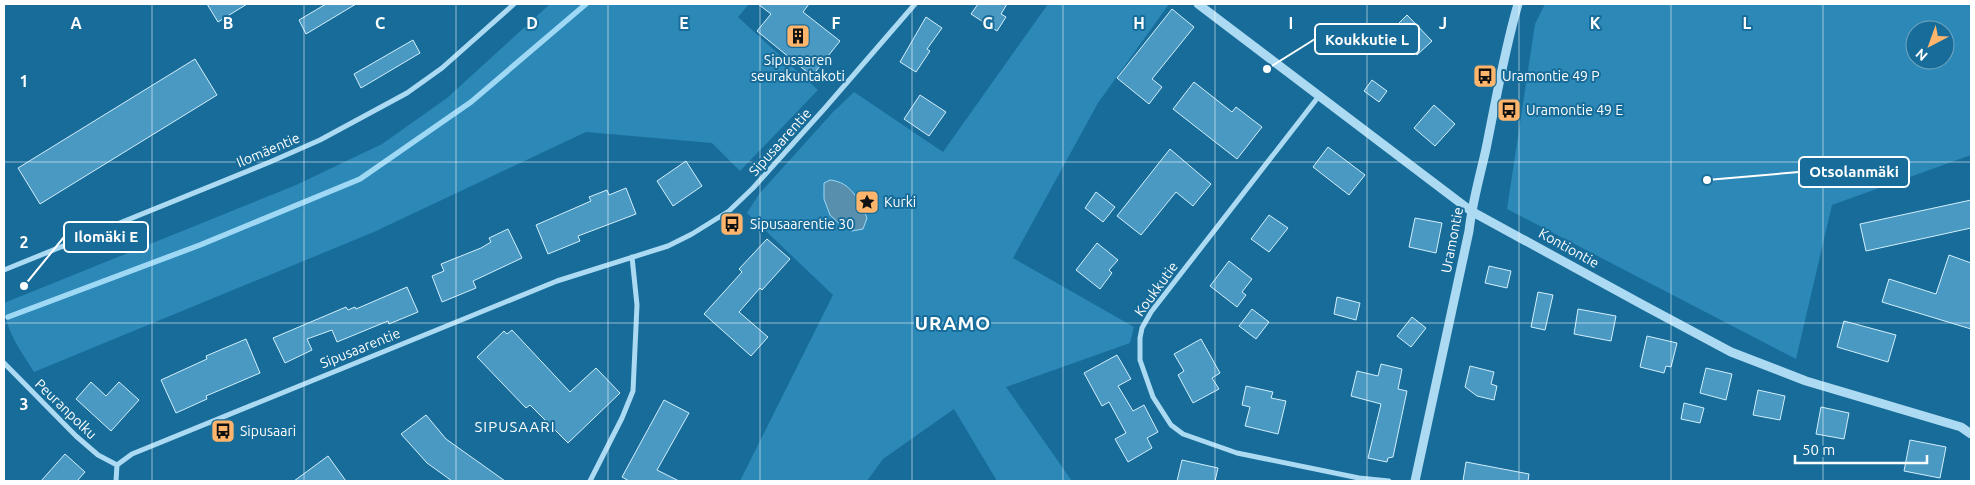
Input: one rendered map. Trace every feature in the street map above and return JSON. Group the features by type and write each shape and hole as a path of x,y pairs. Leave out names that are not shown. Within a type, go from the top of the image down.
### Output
{"street":[{"name":"Ilomäentie","path":"4,270 320,140 407,93 442,68 514,4"},
{"name":"Sipusaarentie","path":"117,465 132,454 557,280 668,246 729,211 753,188 826,108 915,4"},
{"name":"Kontiontie","path":"1198,4 1471,210 1731,352 1806,381 1961,427 1971,434"},
{"name":"Uramontie","path":"1415,481 1443,356 1471,210 1507,43 1518,4"},
{"name":"Koukkutie","path":"1318,96 1151,312 1142,328 1140,360 1154,397 1171,425 1183,434 1238,453 1359,478 1389,481"},
{"path":"590,481 622,418 633,391 637,305 632,257"},
{"name":"Peuranpolku","path":"4,363 76,436 98,455 117,465"},
{"path":"116,481 117,465"}],"shaded area":[{"path":"550,4 749,4 738,17 818,90 740,171 712,143 586,132 374,232 34,372 10,331 4,303 296,185 382,144 447,98"},
{"path":"1048,4 1169,4 1098,103 1013,258 1134,327 1130,343 1006,387 1072,481 997,481 954,409 883,459 867,481 740,481 833,295 747,213 759,194 833,112 854,92 943,152"},
{"path":"1545,4 1971,4 1971,155 1832,205 1796,359 1507,209 1535,24"},
{"path":"830,180 844,184 853,193 867,218 863,229 852,231 842,226 830,215 824,199 824,183"}],"building":[{"path":"207,4 247,4 218,22"},
{"path":"326,4 356,4 306,34 299,20"},
{"name":"Sipusaaren seurakuntakoti","path":"758,4 809,4 803,12 840,41 812,76 757,31 771,14"},
{"path":"978,4 1007,4 1001,14 1006,17 997,31 971,14"},
{"path":"1172,9 1194,27 1152,79 1162,87 1149,104 1117,78"},
{"path":"1407,15 1432,41 1417,55 1393,29"},
{"path":"926,17 942,28 927,49 930,51 916,72 900,62"},
{"path":"413,40 420,53 361,88 354,74"},
{"path":"195,59 217,95 40,204 18,168"},
{"path":"1372,80 1387,91 1379,102 1364,91"},
{"path":"1194,82 1232,112 1236,107 1262,127 1237,159 1173,109"},
{"path":"920,95 946,112 929,136 904,119"},
{"path":"1434,105 1455,124 1435,146 1414,128"},
{"path":"1328,147 1365,175 1349,195 1313,167"},
{"path":"1170,149 1211,184 1193,206 1176,192 1141,235 1117,216"},
{"path":"686,161 702,186 673,206 657,181"},
{"path":"626,188 636,214 578,236 580,241 548,254 536,225 591,201 589,197 607,190 609,195"},
{"path":"1096,192 1115,207 1103,222 1085,208"},
{"path":"1971,200 1971,228 1866,251 1860,224"},
{"path":"1269,215 1288,228 1269,252 1251,239"},
{"path":"1415,218 1442,223 1436,253 1409,247"},
{"path":"508,229 522,258 473,281 476,288 442,302 432,276 444,271 441,264 481,248 491,242 489,238"},
{"path":"767,239 790,259 762,290 760,288 739,312 768,337 751,356 704,314 742,272 739,269"},
{"path":"1097,243 1118,260 1109,270 1112,273 1100,289 1076,270"},
{"path":"1949,255 1971,263 1971,329 1882,302 1889,279 1936,294"},
{"path":"1229,261 1252,279 1242,292 1246,295 1237,307 1210,286"},
{"path":"1489,266 1511,271 1507,288 1485,283"},
{"path":"407,287 418,312 389,324 388,321 337,342 332,330 307,339 312,350 285,363 273,338 346,307 348,310 355,307 356,309"},
{"path":"1538,292 1553,295 1545,330 1531,327"},
{"path":"1337,297 1360,303 1356,320 1334,314"},
{"path":"1252,309 1269,322 1256,339 1239,326"},
{"path":"1578,309 1616,316 1611,341 1574,334"},
{"path":"1412,317 1426,328 1411,347 1397,336"},
{"path":"1844,321 1896,335 1888,362 1837,347"},
{"path":"512,330 570,392 596,368 620,393 568,443 530,405 526,408 477,357 504,331 507,334"},
{"path":"1647,336 1677,343 1671,367 1666,366 1664,373 1640,367"},
{"path":"246,339 260,373 206,396 207,399 176,413 161,380 207,359 206,356"},
{"path":"1201,339 1220,373 1212,378 1219,389 1193,403 1178,375 1184,371 1174,354"},
{"path":"1117,355 1131,379 1118,386 1133,411 1144,405 1158,432 1147,438 1152,448 1128,462 1115,439 1126,433 1109,402 1102,406 1084,373"},
{"path":"1381,364 1402,369 1398,389 1407,391 1393,457 1388,458 1387,462 1368,458 1381,404 1351,396 1357,371 1378,376"},
{"path":"1470,366 1494,372 1491,384 1497,386 1494,400 1477,396 1465,387"},
{"path":"1706,368 1732,374 1726,400 1700,393"},
{"path":"91,382 106,396 119,382 139,400 111,431 76,399"},
{"path":"1246,386 1273,392 1271,398 1286,401 1278,434 1245,426 1250,407 1242,405"},
{"path":"1758,390 1785,396 1780,420 1753,415"},
{"path":"664,400 689,413 657,470 679,481 629,481 622,477"},
{"path":"1684,403 1704,408 1700,423 1681,419"},
{"path":"1821,407 1849,413 1844,439 1816,434"},
{"path":"426,415 446,439 505,481 452,481 427,463 401,434"},
{"path":"1910,440 1946,447 1940,478 1904,471"},
{"path":"65,454 85,472 77,481 41,481"},
{"path":"328,456 346,481 294,481"},
{"path":"1182,460 1218,468 1215,481 1177,481"},
{"path":"1466,462 1529,474 1528,481 1463,481"}],"waterway":[{"path":"8,317 200,245 360,179 471,102 586,4"}],"place":[{"name":"Sipusaaren seurakuntakoti","path":"798,36"},
{"name":"Koukkutie L","path":"1267,69"},
{"name":"Uramontie 49 P","path":"1485,76"},
{"name":"Uramontie 49 E","path":"1509,110"},
{"name":"Otsolanmäki","path":"1707,180"},
{"name":"Kurki","path":"867,202"},
{"name":"Sipusaarentie 30","path":"732,224"},
{"name":"Ilomäki E","path":"24,286"},
{"name":"Sipusaari","path":"223,431"}],"district":[{"name":"URAMO","path":"953,323"},
{"name":"SIPUSAARI","path":"515,427"}]}
